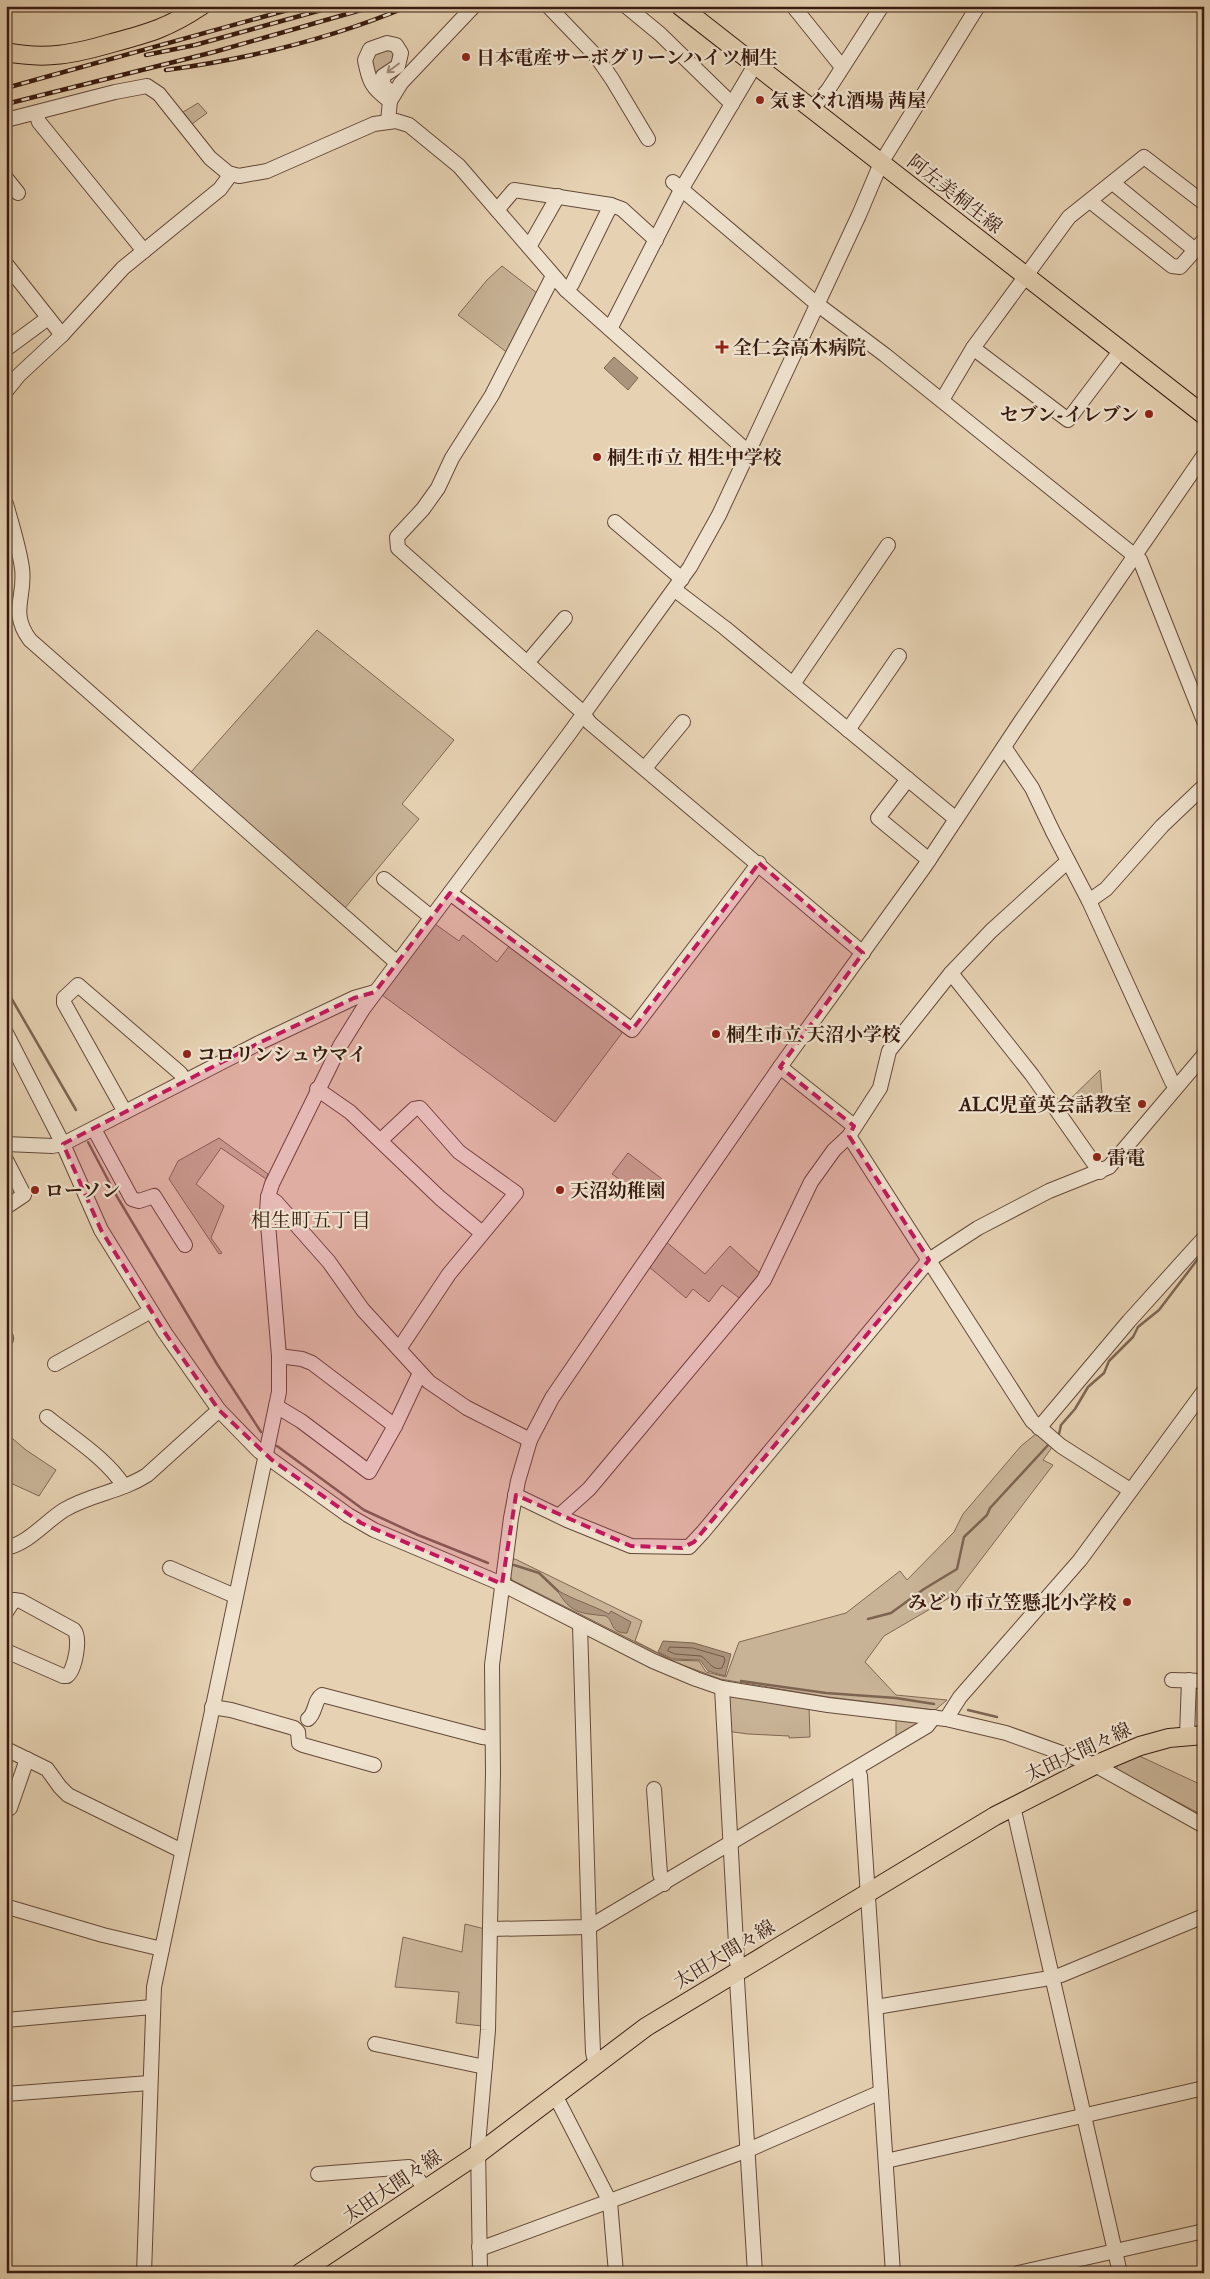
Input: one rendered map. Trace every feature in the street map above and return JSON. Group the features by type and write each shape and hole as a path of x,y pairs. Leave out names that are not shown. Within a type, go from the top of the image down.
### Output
{"main road":[{"path":"6,52 42,57 78,53 162,29 201,6"},
{"name":"阿左美桐生線","path":"680,6 1204,415"},
{"name":"太田大間々線","path":"300,2273 478,2154 556,2097 646,2027 867,1892 1013,1806 1095,1765 1152,1742 1195,1735"}],"street":[{"path":"388,121 392,98 411,71 474,6"},
{"path":"548,6 596,56 648,139"},
{"path":"626,6 660,34 732,104"},
{"path":"793,6 842,67"},
{"path":"812,109 882,6"},
{"path":"144,2273 152,2007 182,1851 280,1380 267,1212 272,1184 340,1046 375,992 584,715 678,584 714,523 817,304 880,163 978,6"},
{"path":"610,329 656,240 677,186 732,104 755,65"},
{"path":"6,120 147,86 159,94 210,158 231,174 246,176 267,171 364,128 388,121 404,123 426,138 459,166 566,290 748,452"},
{"path":"36,113 39,122 144,251"},
{"path":"942,400 973,348 1069,217 1144,157 1204,203"},
{"path":"6,392 19,375 62,335 123,268 220,189 231,174"},
{"path":"6,178 18,193"},
{"path":"1090,201 1172,266 1180,267 1200,246 1113,183"},
{"path":"677,186 817,304 942,400 1135,555 1145,570 1204,721"},
{"path":"498,210 510,192 514,190 610,205 622,209 656,240"},
{"path":"529,247 558,196"},
{"path":"566,290 572,284 610,205"},
{"path":"6,264 62,335"},
{"path":"553,276 492,395 452,458 438,488 423,509 397,537 398,548 590,722 759,863 863,953"},
{"path":"6,349 48,318"},
{"path":"973,348 1068,420 1121,350"},
{"path":"480,2273 478,2154 485,2067 490,1929 492,1665 516,1495 521,1468 530,1440 552,1398 780,1067 929,860 1204,455"},
{"path":"6,504 22,568 18,615 30,640 396,962"},
{"path":"615,522 678,584 793,684 956,819"},
{"path":"793,684 888,545"},
{"path":"526,662 565,618"},
{"path":"848,730 900,656"},
{"path":"645,768 683,722"},
{"path":"1004,747 1032,788 1089,901 1176,1087"},
{"path":"908,779 878,818 929,860"},
{"path":"1089,901 1106,888 1162,826 1204,786"},
{"path":"560,1515 589,1489 760,1286 784,1241 811,1182 834,1150 851,1131 880,1088 889,1051 951,973 991,931 1068,861"},
{"path":"450,893 632,1030 759,863"},
{"path":"384,880 431,917"},
{"path":"951,973 1032,1075 1100,1172"},
{"path":"125,1112 64,1003 64,998 74,987 78,985 180,1073 185,1080"},
{"path":"6,1144 52,1146 63,1144 185,1080 354,998 375,992"},
{"path":"6,1034 63,1144 101,1230 151,1310 219,1410 253,1446 362,1523 502,1584 654,1661 722,1688 828,1705 940,1718 1006,1733 1095,1765 1204,1826"},
{"path":"516,1495 632,1546 689,1546 703,1532 929,1260 978,1228 1049,1191 1100,1172 1113,1163 1204,1054"},
{"path":"780,1067 851,1131 929,1260 1039,1428 1061,1446 1130,1490"},
{"path":"318,1089 350,1112 440,1198 482,1233"},
{"path":"381,1140 418,1107 459,1152 516,1193 449,1274 399,1349"},
{"path":"94,1129 132,1199 139,1201 154,1196 185,1245"},
{"path":"6,1160 24,1195 6,1207"},
{"path":"268,1198 276,1202 330,1262 363,1310 420,1373 448,1396 467,1408 530,1440"},
{"path":"1039,1428 1129,1321 1204,1238"},
{"path":"55,1364 151,1310"},
{"path":"279,1356 302,1359 312,1363 395,1426"},
{"path":"276,1406 301,1421 370,1472 395,1426 420,1373"},
{"path":"490,1929 589,1928 940,1718 1072,1569 1204,1391"},
{"path":"6,1548 19,1544 65,1509 124,1486 151,1472 219,1410"},
{"path":"47,1417 97,1457 124,1486"},
{"path":"170,1568 235,1596"},
{"path":"6,1612 11,1602 14,1600 21,1601 74,1630 77,1633 78,1643 72,1670 67,1676 6,1652"},
{"path":"580,1625 593,2052 596,2066"},
{"path":"1172,1680 1204,1681"},
{"path":"1189,1680 1195,1735"},
{"path":"722,1688 755,2273"},
{"path":"308,1719 312,1715 318,1698 322,1694 482,1737 492,1738"},
{"path":"212,1707 231,1710 294,1728 298,1732 299,1743 303,1745 374,1765"},
{"path":"6,1749 47,1769 60,1788 68,1795 182,1851"},
{"path":"6,1810 10,1808 27,1759"},
{"path":"857,1768 860,1776 893,2273"},
{"path":"654,1789 660,1874 664,1884"},
{"path":"1013,1806 1120,2273"},
{"path":"8,1907 103,1936 162,1949"},
{"path":"876,2007 1053,1977 1204,1916"},
{"path":"6,2020 152,2007"},
{"path":"375,2044 485,2067"},
{"path":"6,2094 149,2083"},
{"path":"886,2161 1204,2088"},
{"path":"479,2248 610,2202 748,2150 881,2092"},
{"path":"556,2097 610,2202 616,2273"},
{"path":"318,2174 409,2167 426,2190"},
{"path":"1018,2273 1204,2231"}],"highlighted area":[{"path":"759,863 863,953 780,1067 854,1126 849,1136 929,1260 694,1542 682,1548 631,1546 516,1495 502,1584 361,1523 272,1460 219,1410 165,1333 101,1230 63,1144 261,1042 354,998 375,992 450,893 632,1030"}],"shaded area":[{"path":"387,48 394,50 396,60 377,84 369,58"},
{"path":"198,103 207,113 192,124 183,112"},
{"path":"502,266 537,293 509,354 458,315 487,280"},
{"path":"317,630 454,740 402,804 419,819 345,908 191,772"},
{"path":"435,924 459,941 463,935 497,962 510,945 621,1029 622,1033 555,1122 382,995"},
{"path":"1100,1070 1102,1093 1067,1116 1061,1108"},
{"path":"219,1138 268,1174 266,1179 221,1148 196,1184 224,1206 211,1238 222,1253 219,1254 169,1179 178,1161"},
{"path":"628,1153 662,1179 648,1199 612,1174"},
{"path":"665,1241 705,1274 730,1246 763,1276 742,1300 722,1285 709,1302 693,1289 686,1298 648,1266"},
{"path":"6,1433 26,1450 56,1470 39,1496 6,1481"},
{"path":"1037,1433 1053,1446 1043,1460 1053,1465 954,1595 884,1636 865,1662 896,1695 947,1700 935,1710 828,1697 720,1679 675,1662 512,1580 510,1576 513,1559 515,1559 642,1621 635,1641 672,1660 699,1661 706,1672 726,1677 739,1642 846,1613 900,1571 907,1580 954,1532 963,1514 1021,1446"},
{"path":"728,1693 809,1707 810,1737 789,1738 789,1736 726,1731"},
{"path":"896,1718 923,1721 896,1740"},
{"path":"1135,1754 1204,1786 1204,1816 1117,1770 1117,1761"},
{"path":"465,1924 485,1929 482,2026 456,2023 459,1992 395,1987 403,1937 462,1952"}],"water":[{"path":"614,357 638,378 628,390 604,368"},
{"path":"557,1590 609,1614 611,1611 631,1622 627,1633 617,1631 606,1616 583,1613 572,1608"},
{"path":"663,1641 694,1643 731,1654 725,1676 708,1671 700,1660 673,1659 658,1652"}],"waterway":[{"path":"6,989 76,1110"},
{"path":"88,1142 116,1195 217,1364 261,1432"},
{"path":"1059,1434 1061,1425 1075,1409 1088,1387 1104,1373 1109,1361 1133,1337 1138,1327 1159,1310 1204,1251"},
{"path":"868,1619 891,1613 924,1589 957,1569 964,1537 987,1515 990,1508 1049,1444"},
{"path":"277,1446 364,1510 418,1535 488,1563"},
{"path":"514,1565 539,1573 558,1591"},
{"path":"741,1681 826,1693 896,1698 934,1704"},
{"path":"968,1710 997,1717"}],"railway":[{"path":"6,88 302,6"},
{"path":"146,55 195,45 336,6"},
{"path":"6,104 214,52 375,6"},
{"path":"166,70 228,60 290,46 350,28 409,6"}],"place":[{"name":"日本電産サーボグリーンハイツ桐生","path":"466,57"},
{"name":"気まぐれ酒場 茜屋","path":"760,100"},
{"name":"全仁会高木病院","path":"722,347"},
{"name":"セブン-イレブン","path":"1149,414"},
{"name":"桐生市立 相生中学校","path":"597,457"},
{"name":"桐生市立 天沼小学校","path":"716,1034"},
{"name":"コロリンシュウマイ","path":"187,1054"},
{"name":"ALC児童英会話教室","path":"1142,1104"},
{"name":"雷電","path":"1097,1157"},
{"name":"ローソン","path":"35,1190"},
{"name":"天沼幼稚園","path":"560,1190"},
{"name":"みどり市立笠懸北小学校","path":"1127,1602"}],"district":[{"name":"相生町五丁目","path":"311,1220"}]}
